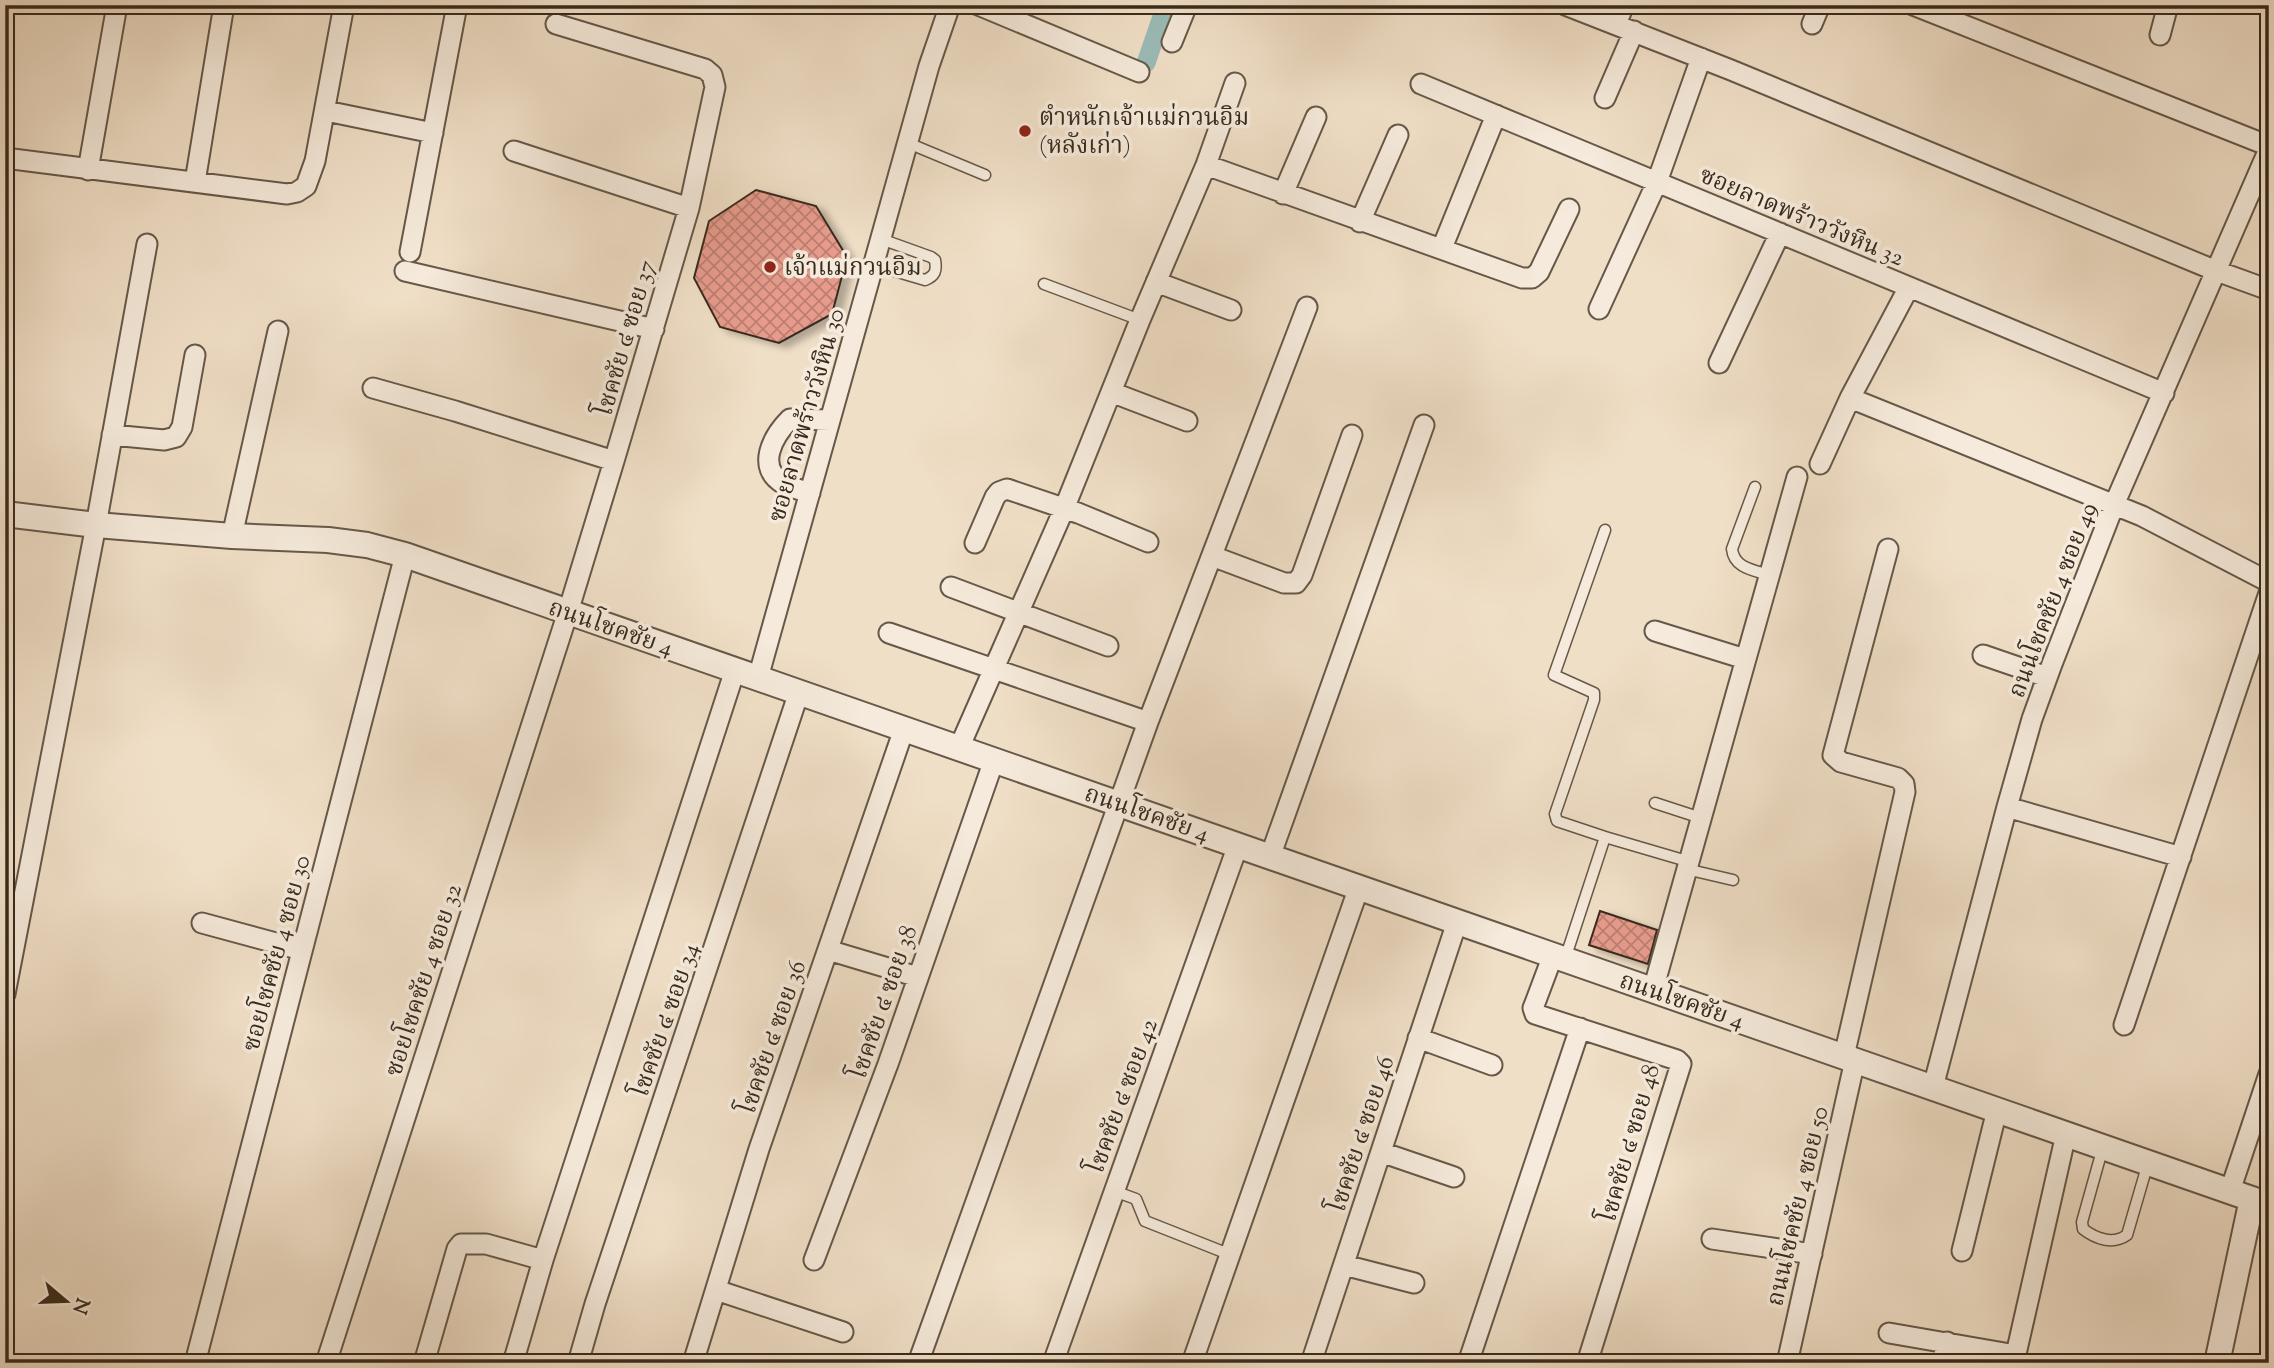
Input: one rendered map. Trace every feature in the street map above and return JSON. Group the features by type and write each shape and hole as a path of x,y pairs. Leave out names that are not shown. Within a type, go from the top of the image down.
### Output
{"street":[{"path":"89,170 117,5"},
{"path":"195,182 225,5"},
{"path":"5,158 287,194 297,192 306,186 315,161 344,5"},
{"path":"457,5 408,262 654,329"},
{"name":"ซอยลาดพร้าววังหิน 30","path":"513,1363 543,1260 810,493 929,66 950,5"},
{"path":"978,5 1139,72"},
{"path":"1172,42 1187,5"},
{"path":"1565,5 1701,58 2214,271 2269,290"},
{"path":"1605,98 1625,27 1624,5"},
{"path":"1812,24 1820,5"},
{"name":"ถนนโชคชัย 4 ซอย 49","path":"1913,5 2269,148 2114,505 2047,677 2007,807 1933,1087"},
{"path":"2160,35 2168,5"},
{"name":"โชคชัย ๔ ซอย 37","path":"555,24 705,69 712,75 715,87 689,208 568,612"},
{"path":"1599,310 1657,182 1701,58"},
{"path":"959,748 1063,509 1206,165 1235,83"},
{"name":"ซอยลาดพร้าววังหิน 32","path":"1421,84 2164,393"},
{"path":"326,111 433,133"},
{"path":"1442,248 1496,116"},
{"path":"1283,194 1316,117"},
{"path":"1360,222 1398,135"},
{"path":"514,151 689,208"},
{"path":"1206,165 1522,278 1532,278 1539,272 1569,209"},
{"path":"1719,363 1780,233"},
{"path":"6,983 96,525 147,244"},
{"path":"1156,282 1231,310"},
{"path":"1820,464 1850,398 1909,287"},
{"path":"918,1363 1119,804 1307,307"},
{"path":"232,536 278,331"},
{"path":"113,435 164,440 176,437 182,427 195,355"},
{"path":"373,388 614,461"},
{"path":"1111,392 1187,421"},
{"path":"1850,398 2142,516 2269,582"},
{"path":"810,493 784,484 774,477 769,463 772,441 790,419 830,420"},
{"path":"1270,856 1424,425"},
{"path":"1212,555 1284,583 1296,583 1352,435"},
{"path":"1653,990 1683,864 1700,818 1797,477"},
{"path":"975,543 999,492 1007,489 1147,542"},
{"name":"ถนนโชคชัย 4","path":"5,514 96,525 232,536 328,540 367,545 405,555 2250,1198"},
{"name":"ถนนโชคชัย 4 ซอย 50","path":"1787,1363 1812,1254 1849,1058 1905,792 1904,784 1898,778 1841,762 1833,755 1888,549"},
{"name":"ซอยโชคชัย 4 ซอย 30","path":"195,1363 405,555"},
{"path":"951,587 1108,646"},
{"path":"2124,1025 2269,593"},
{"name":"ซอยโชคชัย 4 ซอย 32","path":"326,1363 568,612"},
{"path":"1655,631 1745,659"},
{"path":"889,633 1149,723"},
{"path":"1983,655 2047,677"},
{"name":"โชคชัย ๔ ซอย 34","path":"578,1363 595,1304 799,692"},
{"name":"โชคชัย ๔ ซอย 36","path":"693,1363 759,1149 904,729"},
{"name":"โชคชัย ๔ ซอย 38","path":"814,1260 888,1064 994,760"},
{"path":"2007,807 2181,857"},
{"name":"โชคชัย ๔ ซอย 42","path":"1053,1363 1238,845"},
{"path":"1192,1363 1359,887"},
{"name":"โชคชัย ๔ ซอย 46","path":"1311,1363 1457,922"},
{"path":"202,923 302,950"},
{"path":"828,950 918,978"},
{"name":"โชคชัย ๔ ซอย 48","path":"1559,957 1533,1009 1535,1014 1677,1060 1681,1064 1587,1363"},
{"path":"1468,1363 1580,1028"},
{"path":"1418,1038 1492,1065"},
{"path":"2217,1363 2250,1198 2269,1074"},
{"path":"1962,1251 1997,1110"},
{"path":"1889,1333 1947,1342 2015,1359 2066,1134"},
{"path":"1381,1152 1454,1177"},
{"path":"1712,1238 1812,1254"},
{"path":"424,1363 457,1249 461,1244 486,1244 543,1260"},
{"path":"1344,1265 1414,1283"},
{"path":"716,1290 843,1332"},
{"path":"1942,1363 1947,1342"}],"lane":[{"path":"908,143 985,175"},
{"path":"874,265 925,280 935,272 935,260 931,257 881,239"},
{"path":"1044,284 1140,320"},
{"path":"1755,487 1732,549 1733,557 1741,566 1769,575"},
{"path":"1605,530 1554,675 1594,693 1555,814 1557,821 1733,880"},
{"path":"1655,803 1700,818"},
{"path":"1559,957 1605,837"},
{"path":"2103,1147 2082,1222 2083,1229 2091,1235 2119,1241 2127,1235 2148,1162"},
{"path":"1114,1191 1136,1199 1145,1221 1231,1255"}],"building":[{"name":"เจ้าแม่กวนอิม","path":"756,190 816,206 847,257 832,314 779,343 720,327 694,278 709,221"},
{"path":"1600,911 1657,930 1648,964 1589,945"}],"waterway":[{"path":"1146,63 1166,5"}],"place":[{"name":"ตำหนักเจ้าแม่กวนอิม (หลังเก่า)","path":"1025,131"},
{"name":"เจ้าแม่กวนอิม","path":"770,267"}]}
